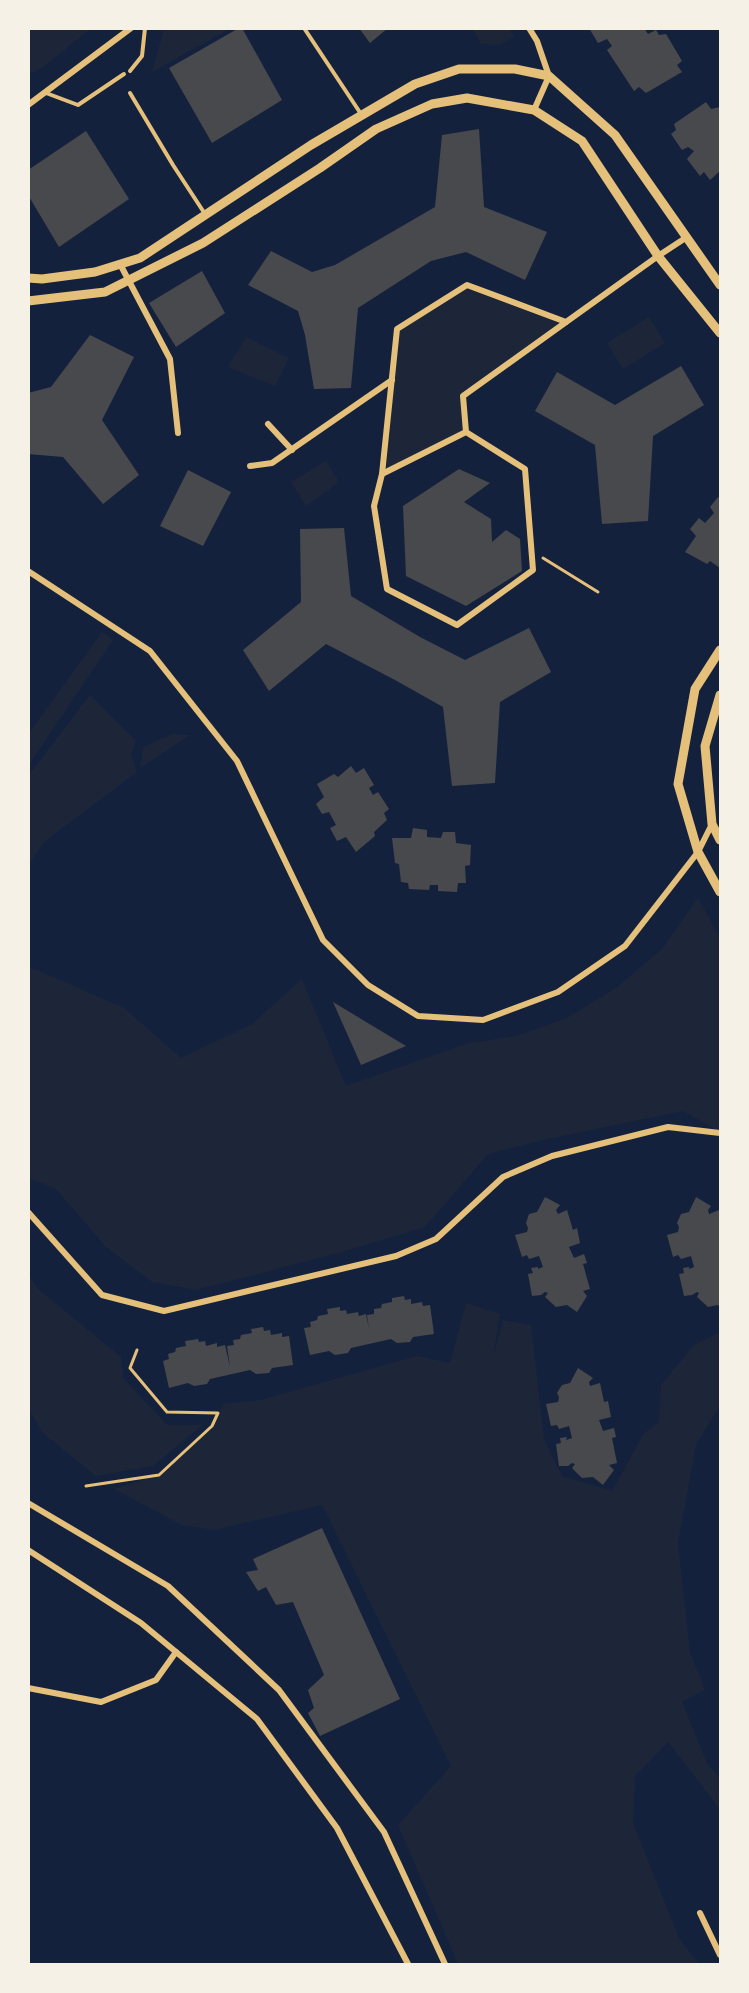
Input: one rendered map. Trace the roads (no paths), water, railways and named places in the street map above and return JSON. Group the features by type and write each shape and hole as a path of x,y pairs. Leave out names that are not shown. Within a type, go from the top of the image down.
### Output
{"street":[{"path":"28,105 131,28"},
{"path":"529,28 537,41 549,76 615,135 720,285"},
{"path":"28,278 42,279 95,272 140,258 311,145 415,84 459,69 515,69 549,76"},
{"path":"534,110 549,76"},
{"path":"28,301 105,292 203,243 376,129 432,104 467,98 534,110 582,141 658,256 720,333"},
{"path":"466,432 463,396 687,237"},
{"path":"120,264 171,359 178,433"},
{"path":"466,432 525,469 533,570 457,625 387,589 374,506 382,474 397,329 467,285 566,322"},
{"path":"250,466 272,464 392,380"},
{"path":"268,424 292,450"},
{"path":"382,474 466,432"},
{"path":"28,571 150,651 237,760 323,940 368,985 418,1016 483,1020 558,992 626,946 698,852 712,824"},
{"path":"720,650 695,689 678,784 698,852 720,892"},
{"path":"720,695 705,746 712,824 720,840"},
{"path":"28,1212 102,1295 164,1311 396,1256 436,1239 502,1177 552,1156 668,1127 720,1133"},
{"path":"28,1503 168,1586 279,1690 384,1832 445,1965"},
{"path":"28,1550 141,1623 257,1719 337,1828 408,1965"},
{"path":"28,1688 101,1702 156,1680 176,1652"},
{"path":"700,1913 720,1955"}],"lane":[{"path":"130,71 142,56 145,28"},
{"path":"304,28 362,115"},
{"path":"45,92 78,105 124,74"},
{"path":"130,93 173,165 206,214"}]}
